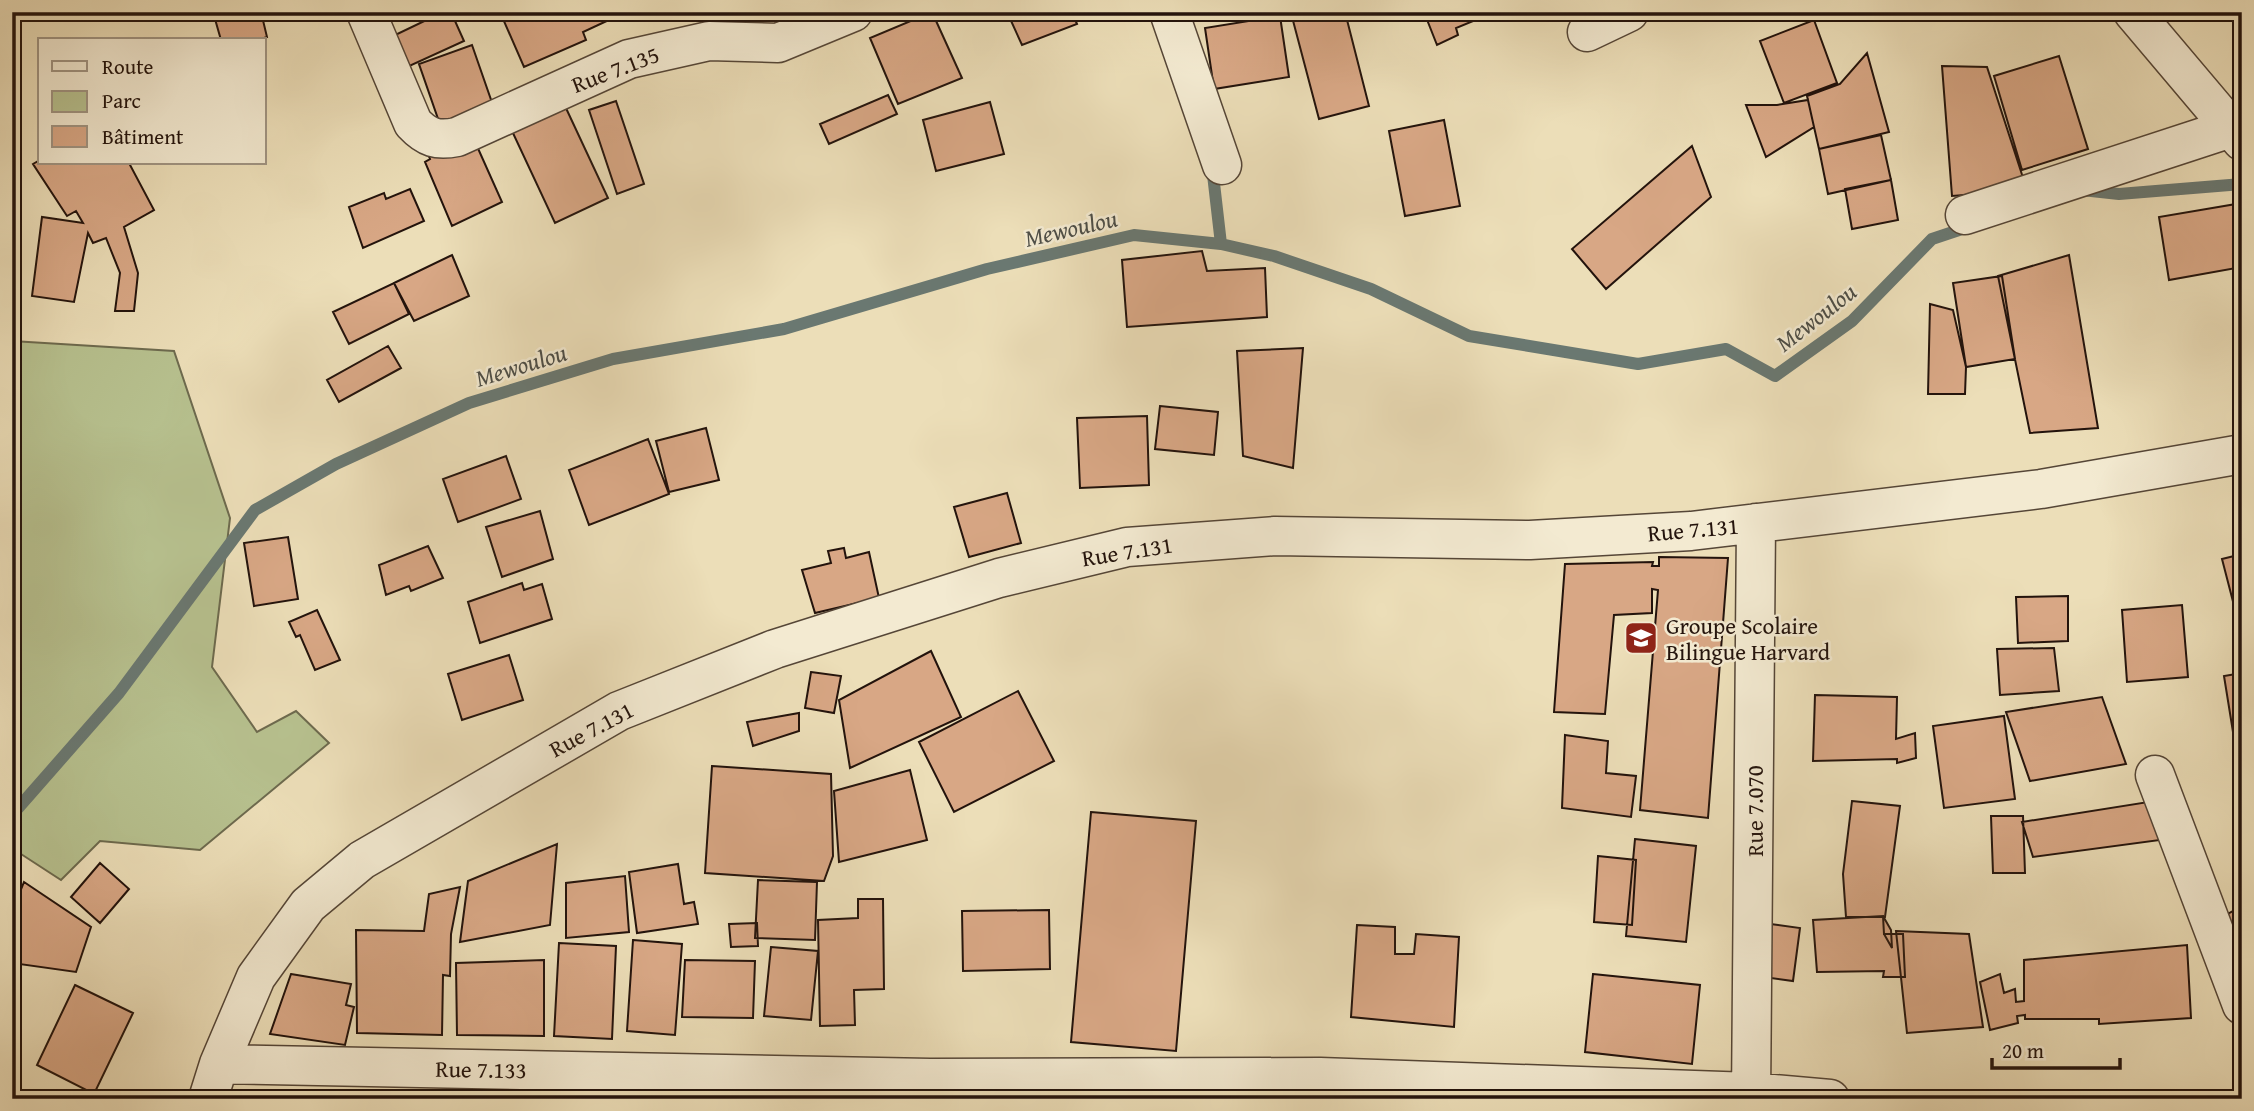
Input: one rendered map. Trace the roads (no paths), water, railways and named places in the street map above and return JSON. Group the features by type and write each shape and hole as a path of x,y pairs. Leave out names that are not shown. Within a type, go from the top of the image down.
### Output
{"street":[{"name":"Rue 7.135","path":"366,12 413,123 423,134 439,141 457,137 629,59 709,41 778,43 853,12"},
{"path":"1169,12 1222,165"},
{"path":"1587,32 1629,12"},
{"path":"1965,215 2236,134 2133,12"},
{"name":"Rue 7.131","path":"213,1081 256,977 308,905 362,860 620,711 775,649 999,578 1127,547 1275,536 1530,540 1692,531 2041,489 2242,454"},
{"name":"Rue 7.070","path":"1751,1096 1756,523"},
{"path":"2155,775 2242,1004"},
{"name":"Rue 7.133","path":"213,1081 930,1088 1320,1077 1830,1099"}],"waterway":[{"path":"1212,166 1221,244"},
{"name":"Mewoulou","path":"2082,190 2119,194 2242,184"},
{"name":"Mewoulou","path":"12,815 119,693 255,510 336,464 469,403 613,359 784,329 987,269 1134,235 1221,244 1274,256 1371,289 1469,336 1638,364 1726,349 1775,376 1852,321 1932,239 1971,226"}],"place":[{"name":"Groupe Scolaire Bilingue Harvard","path":"1641,638"}]}
